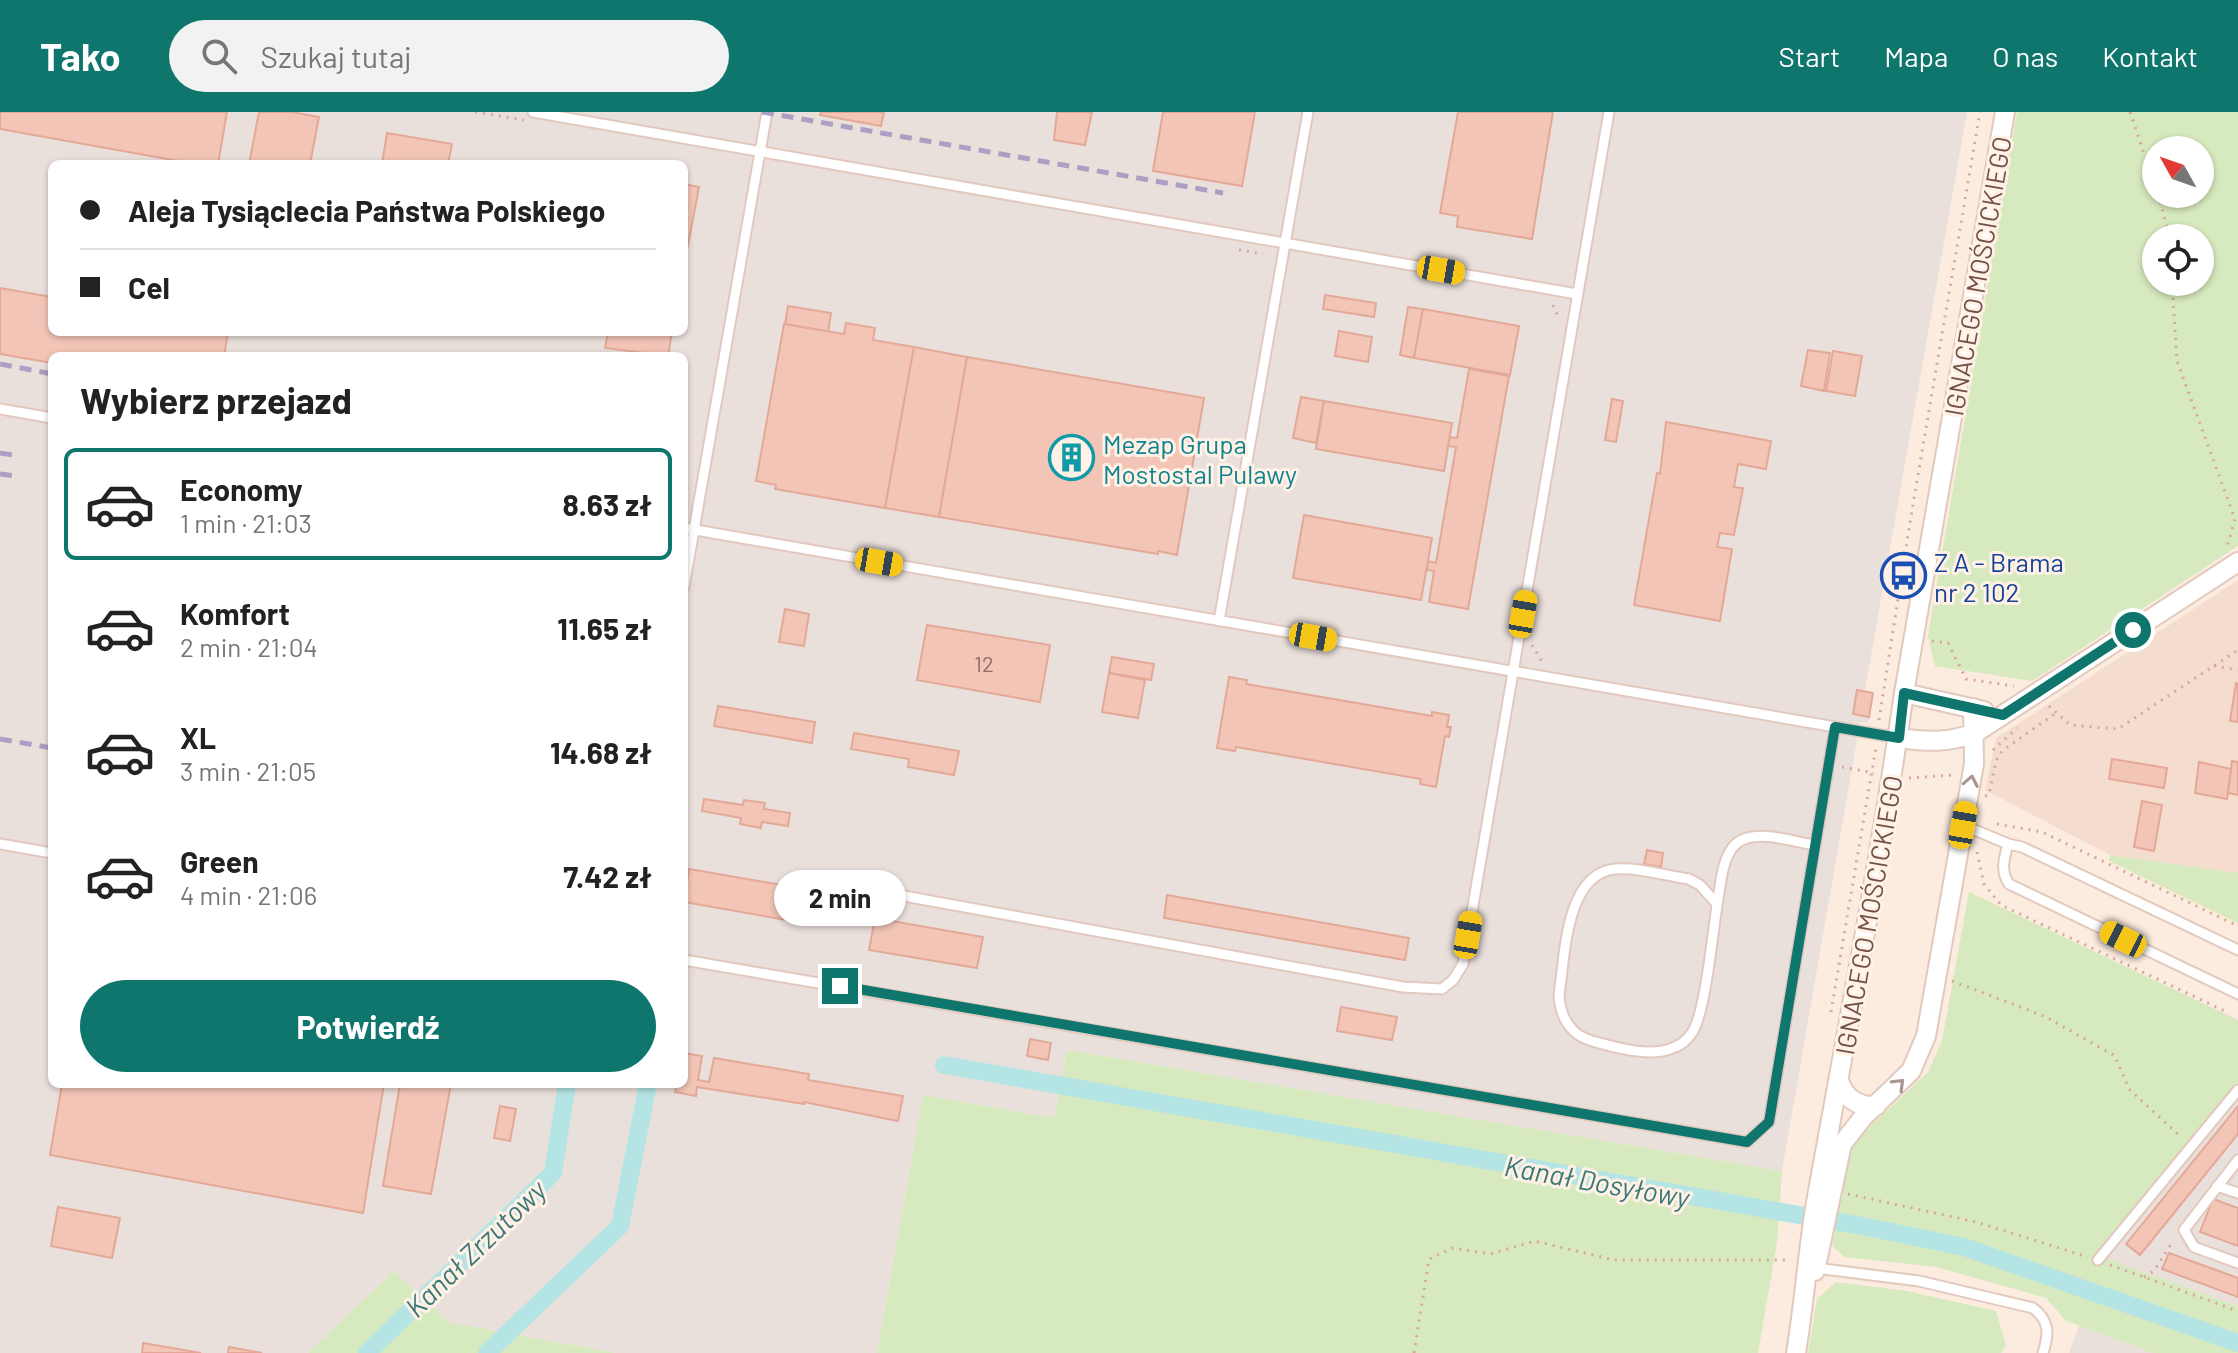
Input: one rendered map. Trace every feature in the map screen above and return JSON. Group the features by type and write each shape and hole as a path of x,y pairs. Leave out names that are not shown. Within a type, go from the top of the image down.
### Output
{"street":[{"name":"IGNACEGO MOŚCICKIEGO","path":"1796,1353 1827,1192 1839,1081 2005,112"},
{"path":"1899,738 1951,742 1975,733 2231,559"},
{"path":"1904,693 2003,715"},
{"name":"IGNACEGO MOŚCICKIEGO","path":"1827,1192 1848,1133 1906,1078 1919,1058 1926,1036 1969,827 1974,764 1973,708"},
{"path":"1839,1081 1850,1099 1858,1104 1876,1106"}],"lane":[{"path":"533,112 1577,294"},
{"path":"767,112 689,528 1899,738"},
{"path":"1219,621 1308,112"},
{"path":"904,896 1403,987 1442,989 1453,980 1463,964 1609,112"},
{"path":"0,409 48,417"},
{"path":"688,961 1747,1142 1769,1122 1835,727"},
{"path":"1969,827 2022,847 2238,950"},
{"path":"1717,904 1700,885 1689,879 1613,869 1587,883 1575,902 1559,995 1560,1011 1566,1022 1588,1040 1638,1050 1656,1052 1683,1043 1698,1020 1717,904 1722,870 1734,846 1747,837 1815,845"},
{"path":"0,844 48,852"},
{"path":"2008,844 2003,865 2004,877 2009,884 2238,994"},
{"path":"2098,1260 2238,1090"},
{"path":"2238,1160 2184,1230 2194,1247 2238,1263"},
{"path":"2217,1186 2238,1193"},
{"path":"1814,1256 2033,1308 2048,1326 2043,1353"}],"path":[{"path":"475,112 495,115"},
{"path":"1829,1025 1980,112"},
{"path":"2130,112 2142,148"},
{"path":"2173,296 2177,361 2235,519 2231,559"},
{"path":"2043,702 2070,725 2118,729 2238,650"},
{"path":"2214,666 2238,670"},
{"path":"1980,799 1989,795 1996,761 2002,751 2056,713"},
{"path":"1996,823 2042,832 2238,926"},
{"path":"1969,827 1984,884 2001,905 2229,1013"},
{"path":"1937,975 2044,1016 2115,1056 2129,1089 2191,1147"},
{"path":"1827,1192 1976,1222 2098,1260 2238,1311"},
{"path":"2144,1277 2154,1271 2165,1250 2184,1230"},
{"path":"1414,1353 1429,1259 1453,1248 1490,1254 1535,1241 1614,1260 1814,1256"}],"shaded area":[{"path":"0,112 1967,112 1865,690 1874,693 1868,723 1860,722 1782,1171 1067,1050 1054,1118 923,1095 877,1353 616,1353 448,1322 394,1271 308,1353 0,1353"},
{"path":"2238,580 2238,873 2110,855 1985,790 1996,738"},
{"path":"2238,1082 2238,1306 2096,1256"},
{"path":"2079,1326 2153,1353 2069,1353"}],"green space":[{"path":"2017,112 2238,112 2238,546 2032,681 1935,666 1928,636"},
{"path":"2110,855 2238,873 2238,923 2109,861"},
{"path":"1969,892 2238,1020 2238,1082 2096,1255 2238,1306 2238,1353 2153,1353 2066,1321 2046,1298 1936,1267 1845,1257 1832,1246 1844,1187 1843,1164 1854,1141 1928,1072 1942,1041"},
{"path":"1067,1050 1782,1171 1777,1243 1758,1353 877,1353 923,1095 1054,1118"},
{"path":"394,1271 448,1322 616,1353 308,1353"},
{"path":"1836,1282 1907,1291 1996,1311 2006,1345 2001,1353 1808,1353 1817,1299"}],"building":[{"path":"0,112 227,112 219,160 173,160 0,129"},
{"path":"259,112 292,112 319,117 311,160 250,160"},
{"path":"821,112 884,112 881,126 820,115"},
{"path":"1057,112 1092,112 1085,145 1054,140"},
{"path":"1163,112 1255,112 1242,186 1153,171"},
{"path":"1458,112 1553,112 1532,239 1457,227 1458,216 1440,213"},
{"path":"387,133 452,144 449,160 383,160"},
{"path":"688,185 699,187 688,245"},
{"path":"0,288 48,296 48,336 227,336 225,352 48,352 48,362 0,354"},
{"path":"1325,295 1376,303 1374,317 1323,309"},
{"path":"788,306 831,313 828,332 785,324"},
{"path":"1408,307 1423,309 1414,358 1400,355"},
{"path":"1423,309 1519,326 1510,375 1414,358"},
{"path":"846,323 875,328 873,340 914,347 885,508 775,489 776,485 756,481 784,324 844,334"},
{"path":"1339,331 1372,337 1368,362 1335,356"},
{"path":"607,336 671,336 669,352 605,348"},
{"path":"914,347 967,357 939,517 885,508"},
{"path":"1808,350 1830,353 1824,391 1801,386"},
{"path":"1833,351 1862,356 1855,396 1826,391"},
{"name":"Mezap Grupa Mostostal Pulawy","path":"967,357 1204,398 1177,555 939,517"},
{"path":"1469,369 1509,376 1468,609 1429,602 1434,571 1427,570 1428,561 1436,563 1456,447 1448,446 1450,437 1457,438"},
{"path":"1301,397 1324,401 1316,443 1293,438"},
{"path":"1612,399 1623,401 1616,442 1605,440"},
{"path":"1324,401 1452,423 1444,471 1316,449"},
{"path":"1666,422 1771,441 1766,469 1738,464 1734,487 1743,488 1734,535 1720,533 1717,547 1732,549 1720,621 1634,605 1657,473 1660,474"},
{"path":"1304,515 1432,538 1421,600 1293,578"},
{"path":"785,609 809,614 804,646 779,642"},
{"path":"927,625 1050,645 1040,702 917,680"},
{"path":"1112,657 1154,664 1151,680 1109,673"},
{"path":"1109,673 1145,680 1138,718 1102,712"},
{"path":"1229,677 1247,680 1246,684 1432,716 1432,712 1449,715 1447,727 1451,727 1449,737 1445,736 1436,787 1420,784 1421,779 1236,747 1235,751 1217,748"},
{"path":"2238,684 2238,722 2230,721"},
{"path":"1857,690 1873,693 1869,717 1853,714"},
{"path":"718,706 815,722 812,743 714,726"},
{"path":"854,733 959,751 954,775 908,767 909,759 851,749"},
{"path":"2112,759 2167,768 2164,788 2109,779"},
{"path":"2232,761 2238,762 2238,795 2228,793"},
{"path":"2199,762 2231,769 2227,799 2195,793"},
{"path":"704,799 743,805 744,800 765,803 764,809 790,813 788,826 762,822 761,828 740,824 741,818 702,811"},
{"path":"2142,801 2162,805 2154,851 2134,847"},
{"path":"1647,850 1663,853 1661,867 1644,864"},
{"path":"689,869 799,888 795,909 811,912 809,924 688,903"},
{"path":"1167,895 1409,938 1405,960 1164,918"},
{"path":"875,918 983,937 977,968 869,950"},
{"path":"1341,1007 1397,1017 1392,1040 1337,1031"},
{"path":"1030,1039 1051,1043 1048,1060 1027,1056"},
{"path":"688,1054 702,1056 698,1080 709,1082 714,1058 809,1074 808,1080 903,1096 898,1121 804,1102 697,1087 696,1096 675,1092 676,1088 688,1088"},
{"path":"61,1088 383,1088 363,1213 50,1155"},
{"path":"399,1088 450,1088 431,1194 383,1186"},
{"path":"500,1106 516,1109 510,1141 494,1138"},
{"path":"2238,1106 2238,1134 2140,1255 2126,1244"},
{"path":"2213,1199 2238,1208 2238,1246 2200,1232"},
{"path":"58,1207 120,1218 112,1258 51,1246"},
{"path":"2169,1253 2238,1278 2238,1297 2162,1269"},
{"path":"143,1343 201,1353 142,1353"},
{"path":"229,1347 262,1353 228,1353"}],"waterway":[{"name":"Kanał Dosyłowy","path":"944,1065 1862,1226 1964,1247 2238,1343"},
{"name":"Kanał Zrzutowy","path":"367,1353 553,1173 566,1088"},
{"name":"Kanał Dosyłowy","path":"487,1353 620,1226 647,1088"}],"railway":[{"path":"762,112 1223,193"},
{"path":"0,364 48,373"},
{"path":"0,453 19,456"},
{"path":"0,474 15,476"},
{"path":"0,739 48,747"}],"place":[{"name":"Mezap Grupa Mostostal Pulawy","path":"1072,458"},
{"name":"Z A - Brama nr 2 102","path":"1903,576"}],"route":[{"path":"840,986 1747,1142 1769,1122 1835,727 1899,738 1904,693 2003,715 2133,630"}]}
